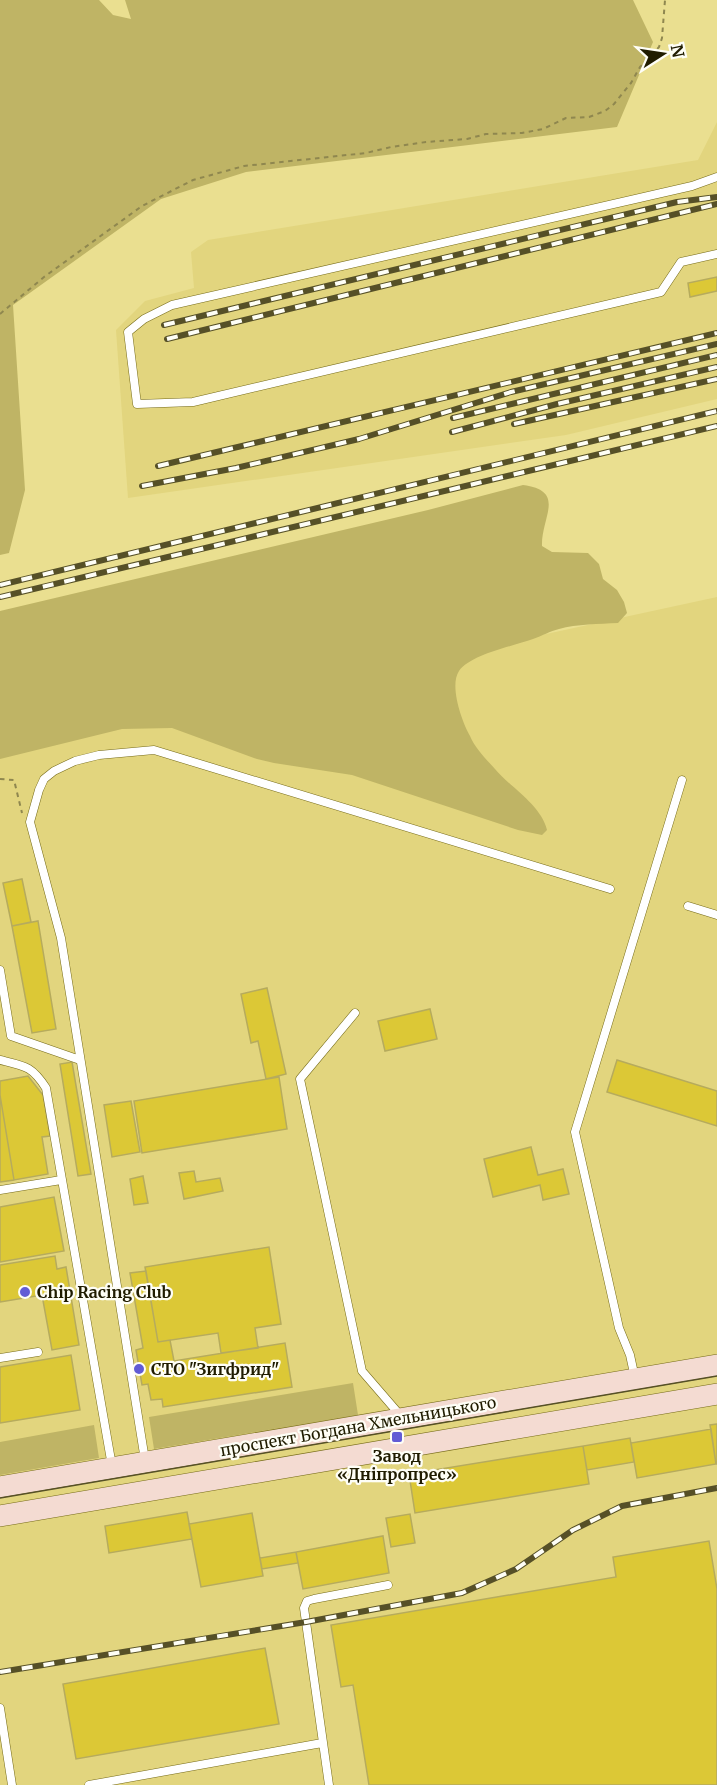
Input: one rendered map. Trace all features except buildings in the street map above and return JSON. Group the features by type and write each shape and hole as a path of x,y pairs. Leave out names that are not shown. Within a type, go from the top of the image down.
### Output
{"main road":[{"name":"проспект Богдана Хмельницького","path":"0,1487 717,1365"},
{"name":"проспект Богдана Хмельницького","path":"0,1516 717,1394"}],"lane":[{"path":"717,177 692,186 172,305 144,319 128,332 137,404 193,402 661,292 681,262 717,254"},
{"path":"145,1462 61,938 30,822 44,779 54,771 75,761 99,754 154,750 610,889"},
{"path":"635,1379 630,1354 618,1328 575,1132 682,780"},
{"path":"688,906 717,915"},
{"path":"0,970 11,1036 80,1060"},
{"path":"355,1013 300,1079 362,1371 403,1418"},
{"path":"0,1060 36,1072 46,1088 112,1468"},
{"path":"0,1190 61,1180"},
{"path":"0,1358 38,1352"},
{"path":"329,1785 304,1608 307,1601 388,1585"},
{"path":"0,1708 12,1785"},
{"path":"89,1785 322,1743"}],"path":[{"path":"0,314 44,277 142,206 193,180 244,166 366,153 391,147 467,139 486,134 532,131 543,129 566,118 589,117 605,111 614,104 631,83 640,67 658,47 662,38 665,0"},
{"path":"0,779 14,780 20,809 24,818 30,822"}],"shaded area":[{"path":"0,0 99,0 113,15 131,19 125,0 633,0 653,42 617,127 246,172 161,199 13,305 25,490 9,553 0,555"},
{"path":"717,122 717,399 566,435 128,498 116,330 145,301 194,288 191,252 208,240 698,160"},
{"path":"523,485 536,488 548,499 549,507 542,546 552,552 588,553 599,564 603,579 617,590 627,613 618,623 566,627 493,651 465,665 456,678 458,704 472,740 495,769 539,813 547,830 542,835 518,830 352,775 257,759 172,728 122,729 0,759 0,611 428,510"},
{"path":"717,597 717,1785 0,1785 0,752"},
{"path":"353,1383 358,1415 154,1449 149,1417"},
{"path":"94,1425 99,1458 0,1475 0,1442"}],"tram line":[{"path":"0,1498 717,1376"}],"railway":[{"path":"164,325 677,202 717,197"},
{"path":"167,339 717,204"},
{"path":"158,466 717,333"},
{"path":"142,486 236,468 359,439 511,392 717,344"},
{"path":"453,418 717,355"},
{"path":"452,432 557,404 717,367"},
{"path":"514,424 717,379"},
{"path":"0,585 717,411"},
{"path":"0,597 717,426"},
{"path":"0,1672 306,1622 462,1593 516,1569 573,1530 622,1506 717,1488"}],"place":[{"name":"Chip Racing Club","path":"25,1292"},
{"name":"СТО \"Зигфрид\"","path":"139,1369"},
{"name":"Завод «Дніпропрес»","path":"397,1437"}]}
